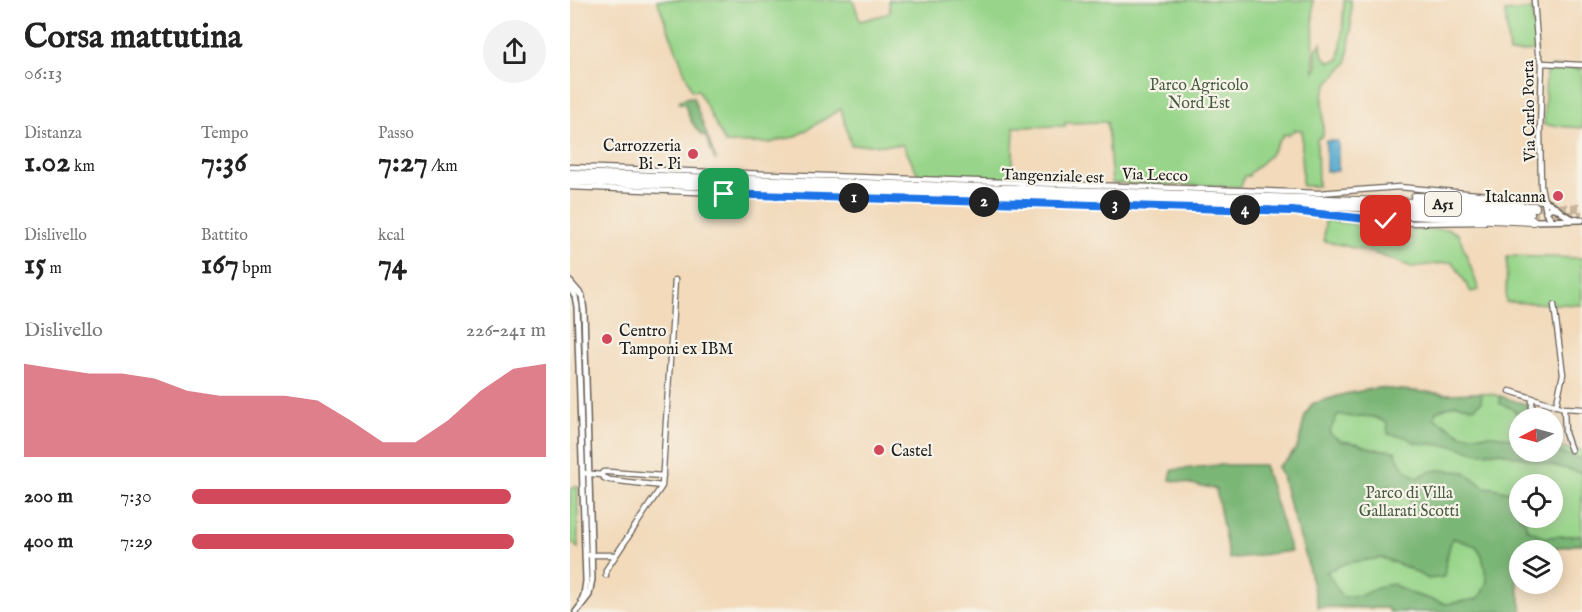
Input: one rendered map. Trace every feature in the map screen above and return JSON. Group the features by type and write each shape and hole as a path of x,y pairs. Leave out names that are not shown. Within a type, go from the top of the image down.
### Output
{"highway":[{"name":"Tangenziale est","path":"570,174 1352,204 1532,214"},
{"name":"Tangenziale est","path":"570,181 1352,204"},
{"path":"1352,204 1388,197 1523,199"},
{"path":"1352,204 1395,214 1532,214"}],"street":[{"name":"Via Carlo Porta","path":"1534,0 1538,53 1542,63 1541,186 1546,212"},
{"path":"1542,63 1582,65"},
{"name":"Via Lecco","path":"570,167 1319,193 1399,187 1543,201 1566,217 1580,220"},
{"name":"Via Carlo Porta","path":"1541,186 1550,204"},
{"path":"1523,199 1537,195 1541,186"},
{"name":"Via Lecco","path":"570,187 875,199 1292,211 1407,223 1532,214 1552,220 1580,220"},
{"path":"1550,208 1557,210 1558,214 1552,220 1548,217 1546,212 1550,208"},
{"path":"606,575 606,570 615,555 662,486 675,280"},
{"path":"570,282 583,300 588,555 584,595 578,610"},
{"path":"570,289 575,297 577,308 586,473"},
{"path":"1554,304 1563,374 1556,406"},
{"path":"1510,392 1564,408 1582,409"},
{"path":"1532,399 1532,408"},
{"path":"1564,408 1565,433 1571,450"},
{"path":"601,475 609,471 663,476"},
{"path":"586,473 601,475 610,480 662,486"},
{"path":"588,555 615,555"}],"green space":[{"name":"Parco Agricolo Nord Est","path":"657,0 853,0 860,21 890,13 889,0 1313,0 1314,72 1317,67 1316,50 1321,43 1322,54 1329,62 1339,60 1344,0 1351,0 1351,29 1347,63 1328,83 1323,95 1323,136 1317,139 1318,186 1302,186 1302,130 1295,130 1288,135 1284,134 1269,156 1249,176 1244,176 1241,187 1112,183 1107,122 1014,127 1012,179 919,176 903,145 851,145 841,109 795,137 770,143 725,143 698,90 692,91"},
{"path":"1532,9 1536,51 1509,53 1505,12"},
{"path":"1552,66 1582,69 1582,128 1544,125 1546,70"},
{"path":"693,97 716,160 705,135 699,133 691,122 685,104 679,103 680,100"},
{"path":"1325,220 1398,230 1449,229 1459,235 1479,290 1471,292 1453,262 1412,267 1371,252 1324,241"},
{"path":"1507,256 1582,258 1582,305 1506,302"},
{"name":"Parco di Villa Gallarati Scotti","path":"1378,388 1446,394 1482,393 1528,405 1528,408 1509,408 1509,462 1563,462 1563,448 1582,450 1582,544 1563,547 1563,540 1509,540 1509,594 1519,594 1522,612 1390,612 1387,608 1318,607 1305,553 1282,475 1277,467 1289,458 1298,446 1305,416 1312,404 1345,394"},
{"name":"Parco di Villa Gallarati Scotti","path":"1378,388 1446,394 1482,393 1481,402 1474,408 1456,404 1436,411 1434,418 1462,435 1494,435 1509,438 1509,454 1500,452 1479,453 1454,446 1416,443 1406,437 1388,434 1387,423 1374,417 1351,417 1338,414 1329,433 1341,441 1373,449 1395,451 1404,467 1418,478 1428,472 1438,470 1465,472 1484,487 1509,492 1509,528 1527,528 1545,537 1582,535 1582,544 1563,547 1563,540 1509,540 1509,594 1519,594 1522,612 1390,612 1387,608 1318,607 1305,553 1282,475 1277,467 1289,458 1298,446 1305,416 1312,404 1345,394","holes":["1393,484 1405,489 1410,499 1411,510 1403,518 1379,512 1368,502 1382,489","1452,538 1476,546 1482,555 1487,581 1477,599 1446,604 1410,593 1393,584 1362,595 1342,597 1327,571 1346,563 1382,558 1428,579 1444,577"]},
{"path":"1500,396 1528,405 1528,408 1510,408 1500,404"},
{"name":"Parco di Villa Gallarati Scotti","path":"1563,454 1582,459 1582,473 1539,462 1563,462"},
{"path":"1218,465 1264,465 1291,551 1229,559 1216,489 1170,480 1172,470"},
{"path":"578,486 578,548 570,541 570,489"}],"water":[{"path":"1326,141 1338,141 1338,171 1326,171"}],"tunnel":[{"path":"1535,207 1582,208"},
{"path":"1530,213 1582,215"}],"place":[{"name":"Carrozzeria Bi - Pi","path":"693,154"},
{"name":"Italcanna","path":"1558,196"},
{"name":"Centro Tamponi ex IBM","path":"607,339"},
{"name":"Castel","path":"879,450"}],"route":[{"path":"724,194 1292,211 1386,221"}]}
